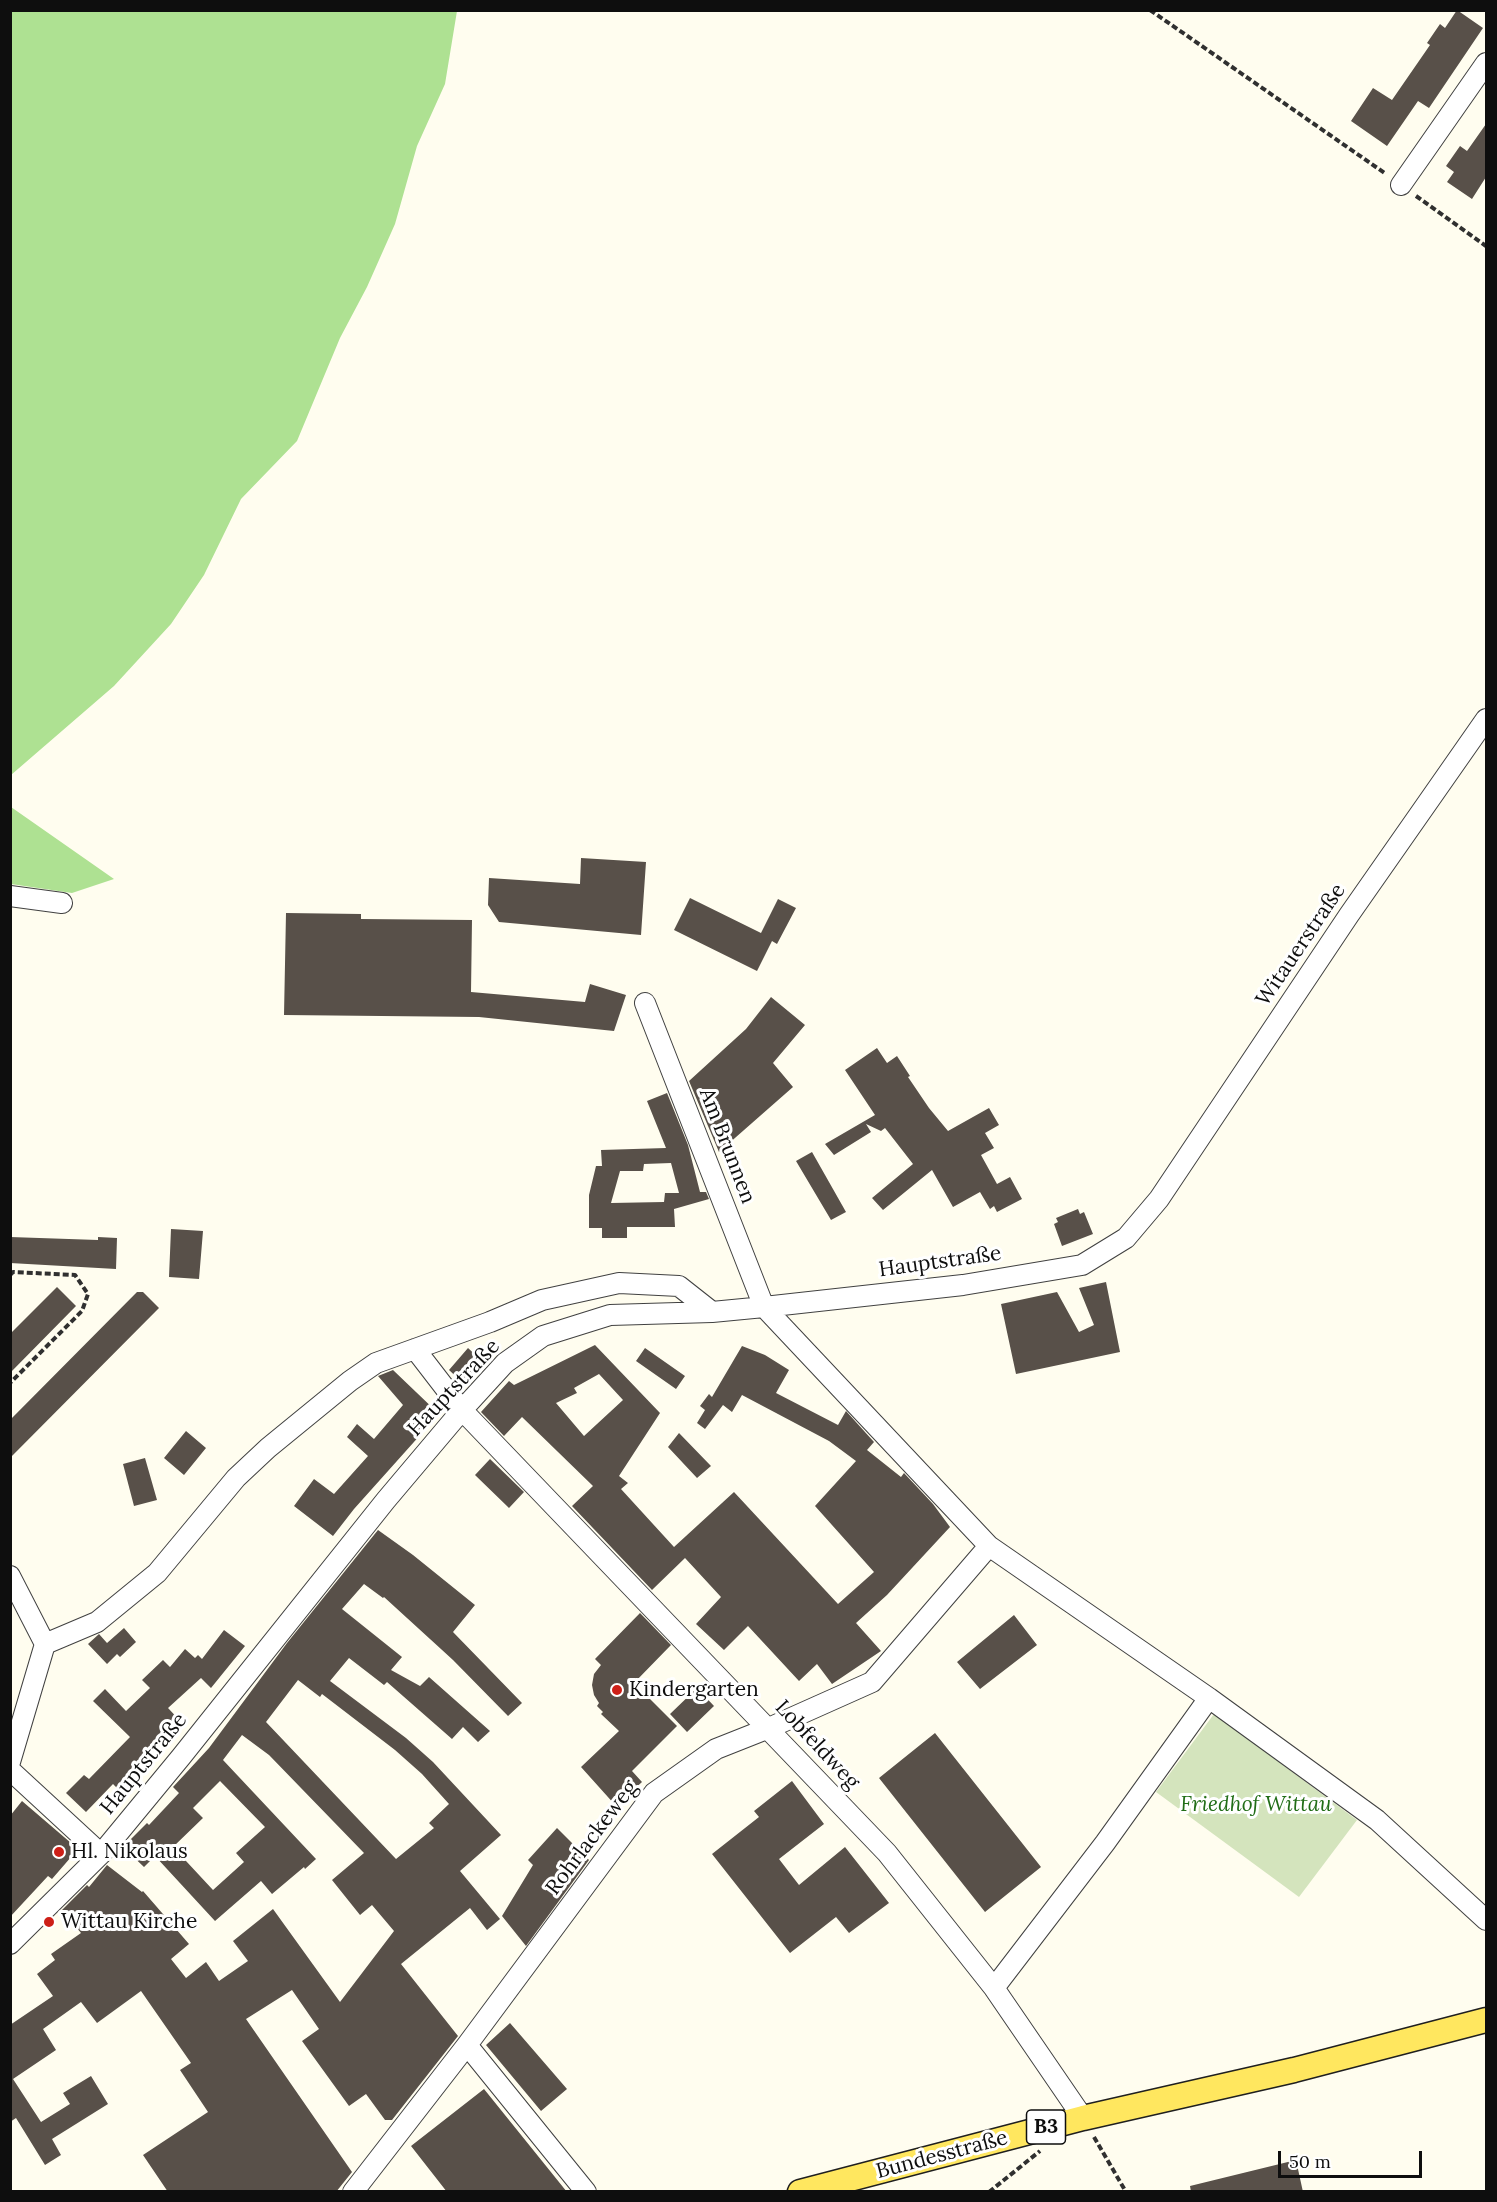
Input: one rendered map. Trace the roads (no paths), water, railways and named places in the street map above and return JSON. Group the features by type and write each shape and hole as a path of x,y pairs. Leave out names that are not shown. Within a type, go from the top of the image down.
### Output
{"main road":[{"name":"Bundesstraße","path":"800,2192 1083,2118 1294,2070 1486,2020"}],"street":[{"path":"1401,185 1486,63"},
{"name":"Witauerstraße","path":"1159,1199 1349,915 1486,719"},
{"path":"10,896 62,903"},
{"name":"Am Brunnen","path":"645,1003 764,1307"},
{"name":"Hauptstraße","path":"10,1944 101,1854 386,1500 462,1410 505,1363 543,1336 610,1315 712,1312 764,1307 963,1285 1082,1265 1126,1238 1159,1199"},
{"path":"45,1644 97,1622 157,1573 236,1478 268,1448 350,1381 376,1363 490,1322 542,1300 619,1283 680,1286 712,1312"},
{"path":"764,1307 989,1546 1209,1698 1377,1820 1486,1920"},
{"name":"Lobfeldweg","path":"415,1348 462,1410 887,1853 994,1988 1083,2118"},
{"name":"Rohrlackeweg","path":"353,2192 467,2045 654,1793 716,1749 872,1682 989,1546"},
{"path":"10,1576 45,1644 10,1762"},
{"path":"994,1988 1106,1843 1209,1698"},
{"path":"10,1770 101,1854"},
{"path":"467,2045 585,2192"}],"place":[{"name":"Kindergarten","path":"617,1690"},
{"name":"Hl. Nikolaus","path":"59,1852"},
{"name":"Wittau Kirche","path":"49,1922"}],"park label":[{"name":"Friedhof Wittau","path":"1256,1805"}]}
